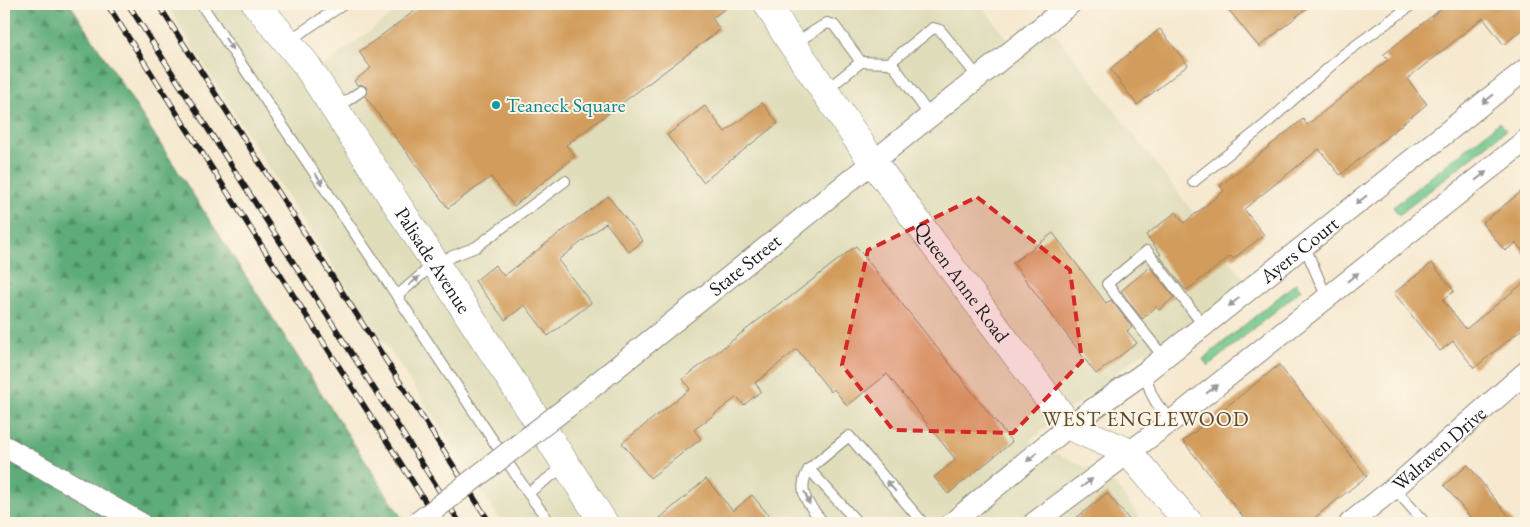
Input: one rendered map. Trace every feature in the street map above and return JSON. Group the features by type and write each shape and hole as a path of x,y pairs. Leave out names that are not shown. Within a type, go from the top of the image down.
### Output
{"street":[{"name":"Palisade Avenue","path":"256,4 305,63 604,523"},
{"name":"State Street","path":"417,523 566,408 1070,4"},
{"name":"Queen Anne Road","path":"774,6 793,45 873,162 1069,426 1128,452 1189,523"},
{"name":"Ayers Court","path":"952,523 1069,426 1164,358 1526,69"},
{"path":"1034,523 1174,419 1526,140"},
{"name":"Walraven Drive","path":"1350,523 1394,488 1526,372"},
{"path":"4,446 140,523"}],"lane":[{"path":"202,4 528,493 550,523"},
{"path":"287,42 344,4"},
{"path":"1192,182 1266,124 1344,54 1413,4"},
{"path":"793,45 827,23 834,25 861,62"},
{"path":"889,63 933,28 940,30 978,77"},
{"path":"824,91 861,62 889,63 894,66 930,116"},
{"path":"335,109 361,90"},
{"path":"396,296 435,263 476,247 565,180"},
{"path":"1304,245 1327,298"},
{"path":"1164,358 1107,284 1147,251 1204,326"},
{"path":"1147,371 1152,396 1162,411 1174,419"},
{"path":"824,523 804,496 803,481 809,469 849,436 923,523"},
{"path":"528,493 566,465"},
{"path":"809,469 858,523"},
{"path":"1394,488 1426,523"}],"highlighted area":[{"path":"977,197 1070,270 1082,361 1013,433 893,430 842,365 868,250"}],"shaded area":[{"path":"166,4 256,4 312,74 406,4 768,4 780,25 807,4 980,4 1015,48 1047,22 1251,288 1164,358 1148,351 1140,355 1029,441 1110,478 1144,523 502,523 462,459 288,198"}],"green space":[{"path":"4,4 70,4 405,523 4,523"},
{"path":"1500,122 1506,130 1399,215 1393,207"},
{"path":"1296,283 1301,290 1208,366 1203,359"}],"building":[{"name":"Teaneck Square","path":"424,4 732,4 712,18 720,30 566,145 575,156 514,206 491,177 448,208 365,96 368,91 366,87 361,84 357,85 354,81 371,68 359,52"},
{"path":"1224,4 1312,4 1259,47"},
{"path":"1447,4 1526,4 1526,26 1504,45 1483,18 1407,79 1427,104 1340,175 1319,149 1244,209 1264,235 1233,259 1231,256 1187,290 1184,288 1146,235 1176,212 1184,223 1224,191 1220,186 1303,119 1307,125 1388,60 1383,55"},
{"path":"1160,29 1188,65 1137,105 1110,69"},
{"path":"762,103 778,123 703,182 667,135 705,106 725,132"},
{"path":"1526,188 1526,256 1516,243 1505,251 1482,223"},
{"path":"608,196 643,241 629,252 606,223 558,260 591,303 548,336 525,305 505,320 475,281 495,265 504,276"},
{"path":"1053,233 1106,303 1111,300 1132,327 1127,331 1137,343 1096,374 1013,263"},
{"path":"856,246 1012,442 948,494 934,477 956,460 887,374 847,406 834,389 831,392 797,349 755,383 761,391 744,405 737,397 694,430 701,439 650,478 622,443 690,389 683,379"},
{"path":"1432,263 1454,291 1443,300 1466,329 1526,281 1526,326 1474,368 1453,341 1440,351 1394,293"},
{"path":"1150,267 1174,297 1159,310 1156,307 1142,319 1121,291"},
{"path":"1279,365 1367,476 1308,523 1248,523 1183,441"},
{"path":"1468,465 1514,523 1475,523 1444,485"},
{"path":"706,479 733,511 752,495 775,523 654,523"},
{"path":"1107,493 1132,523 1070,523"}],"railway":[{"path":"107,4 439,523"},
{"path":"128,4 460,523"},
{"path":"158,4 490,523"}],"place":[{"name":"Teaneck Square","path":"496,105"}],"district":[{"name":"WEST ENGLEWOOD","path":"1146,418"}]}
